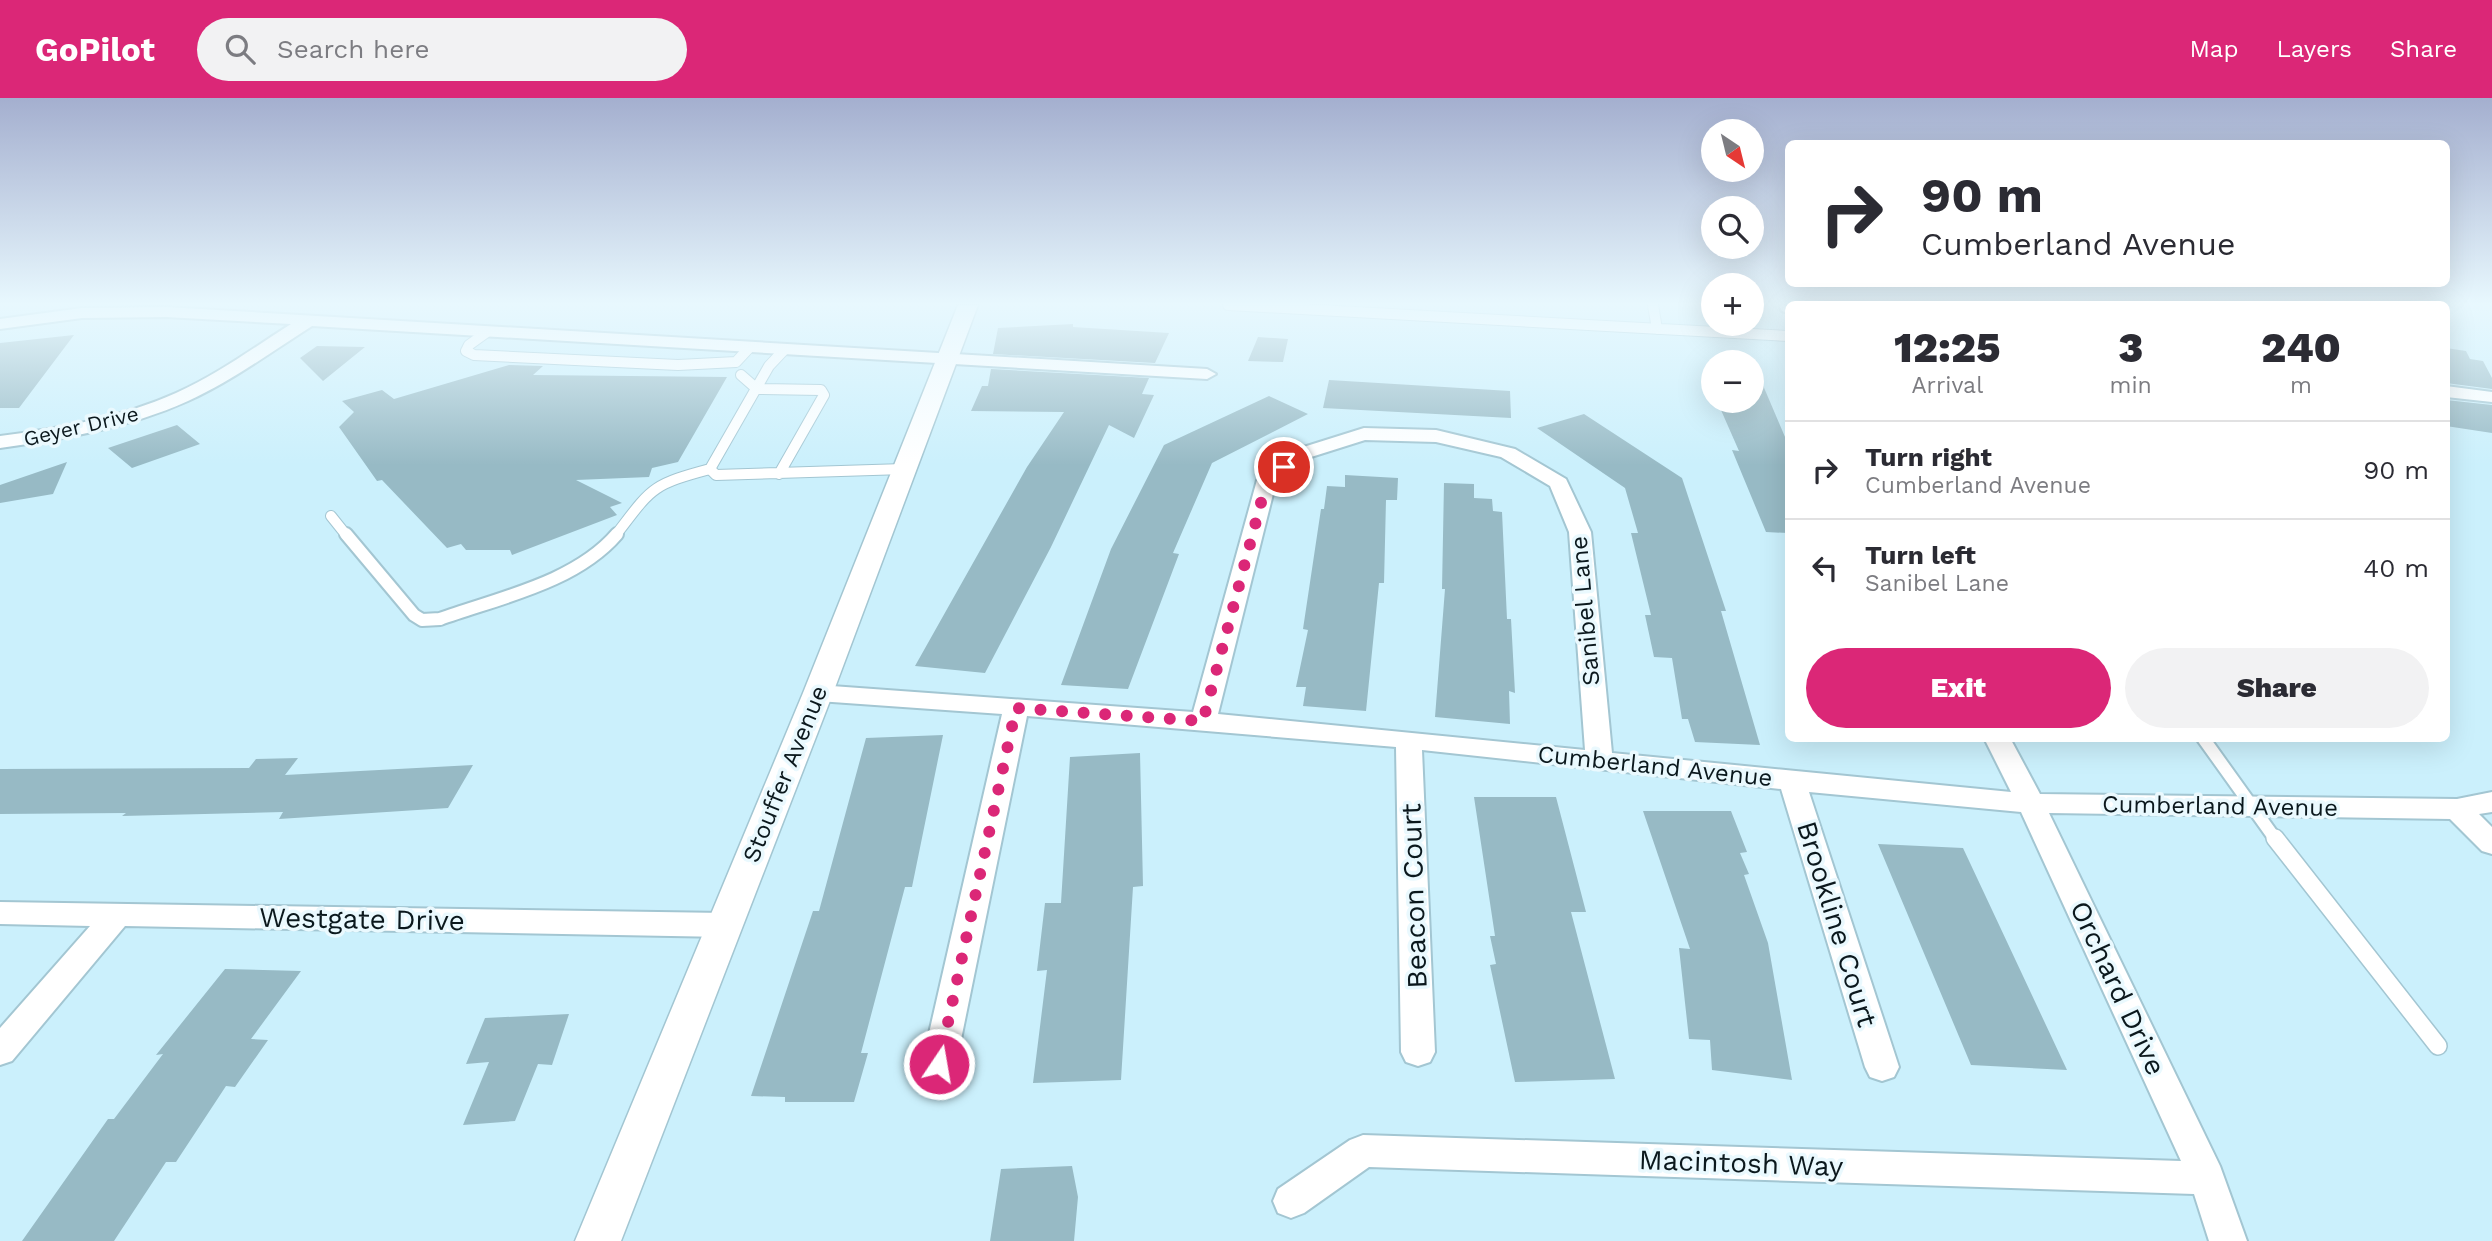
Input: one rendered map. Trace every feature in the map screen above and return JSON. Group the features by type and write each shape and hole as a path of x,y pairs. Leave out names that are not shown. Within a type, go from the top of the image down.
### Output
{"street":[{"name":"Geyer Drive","path":"0,442 67,433 148,411 213,380 247,358"},
{"name":"Stouffer Avenue","path":"598,1241 818,694 947,358"},
{"path":"953,358 1207,374"},
{"path":"2450,392 2492,397"},
{"name":"Sanibel Lane","path":"1203,721 1267,480 1301,454 1364,434 1436,436 1508,453 1559,483 1580,532 1599,760"},
{"name":"Cumberland Avenue","path":"818,694 1203,721 2031,803 2457,809 2492,802"},
{"path":"939,1064 1016,708"},
{"name":"Beacon Court","path":"1409,740 1418,1052"},
{"name":"Orchard Drive","path":"1999,742 2031,803 2207,1178 2228,1241"},
{"name":"Brookline Court","path":"1793,781 1882,1067"},
{"path":"2457,809 2492,844"},
{"name":"Westgate Drive","path":"0,913 724,925"},
{"path":"0,1051 118,914"},
{"name":"Macintosh Way","path":"1291,1201 1363,1152 2207,1178"}],"lane":[{"path":"542,358 738,369 757,389 821,390 824,395 779,474"},
{"path":"738,369 744,358"},
{"path":"331,516 414,615 422,620 440,619 562,573 615,540 647,494 667,481 710,469 769,366 776,358"},
{"path":"710,469 716,475 904,469"},
{"path":"2206,742 2250,806 2438,1046"}],"building":[{"path":"0,358 56,358 19,408 0,408"},
{"path":"300,358 351,358 323,381"},
{"path":"1071,358 1157,358 1155,363"},
{"path":"1249,358 1284,358 1283,362 1248,361"},
{"path":"2450,358 2483,361 2492,378 2492,389 2450,384"},
{"path":"509,365 543,366 533,375 727,377 678,462 652,468 649,477 576,480 622,503 610,507 617,515 512,555 510,550 466,550 461,544 447,548 382,480 377,481 339,427 354,412 342,401 382,390 394,399"},
{"path":"991,369 1149,378 1142,394 1154,395 1134,438 1109,425 1051,547 985,673 915,666 1027,467 1064,412 971,411 982,386 988,386"},
{"path":"1329,380 1510,391 1511,418 1323,408"},
{"path":"1764,388 1785,437 1785,533 1766,532 1732,450 1739,451 1722,413 1764,413"},
{"path":"1269,396 1308,414 1212,463 1173,553 1179,554 1128,689 1061,685 1111,549 1164,445"},
{"path":"2450,400 2492,405 2492,433 2450,427"},
{"path":"1584,414 1682,478 1726,611 1721,611 1760,745 1695,742 1688,719 1682,719 1672,658 1654,657 1645,615 1651,615 1631,533 1638,533 1625,488 1537,428"},
{"path":"177,425 200,444 132,468 108,448"},
{"path":"67,462 53,494 0,503 0,485"},
{"path":"1345,475 1398,478 1397,500 1386,500 1384,583 1379,583 1366,711 1303,706 1306,687 1296,687 1308,630 1303,629 1321,509 1324,509 1327,486 1345,487"},
{"path":"1444,483 1474,484 1474,498 1492,499 1493,511 1502,512 1507,619 1511,619 1515,693 1509,691 1510,724 1435,717 1445,589 1442,589"},
{"path":"943,735 912,887 905,887 861,1053 868,1053 854,1102 785,1102 785,1097 751,1096 813,911 819,911 866,738"},
{"path":"1140,753 1143,886 1133,887 1121,1080 1033,1083 1047,970 1037,971 1045,903 1061,903 1070,757"},
{"path":"298,758 285,775 473,765 448,808 279,819 283,812 122,816 126,813 0,814 0,769 249,768 256,759"},
{"path":"1474,797 1556,797 1586,912 1571,912 1615,1079 1515,1082 1490,965 1496,964 1490,936 1495,936"},
{"path":"1643,811 1731,811 1747,852 1740,853 1749,874 1744,875 1768,943 1792,1080 1712,1070 1710,1040 1689,1039 1679,948 1690,949"},
{"path":"1878,844 1963,848 2067,1070 1971,1065"},
{"path":"225,969 301,971 251,1039 268,1040 235,1087 226,1086 176,1162 166,1162 114,1241 22,1241 108,1119 114,1119 163,1054 156,1055"},
{"path":"569,1014 552,1065 538,1064 515,1121 463,1125 489,1062 466,1064 485,1018"},
{"path":"1072,1166 1078,1197 1074,1241 990,1241 1001,1169"}],"route":[{"path":"939,1064 1016,708 1203,721 1267,480 1284,467"}]}
